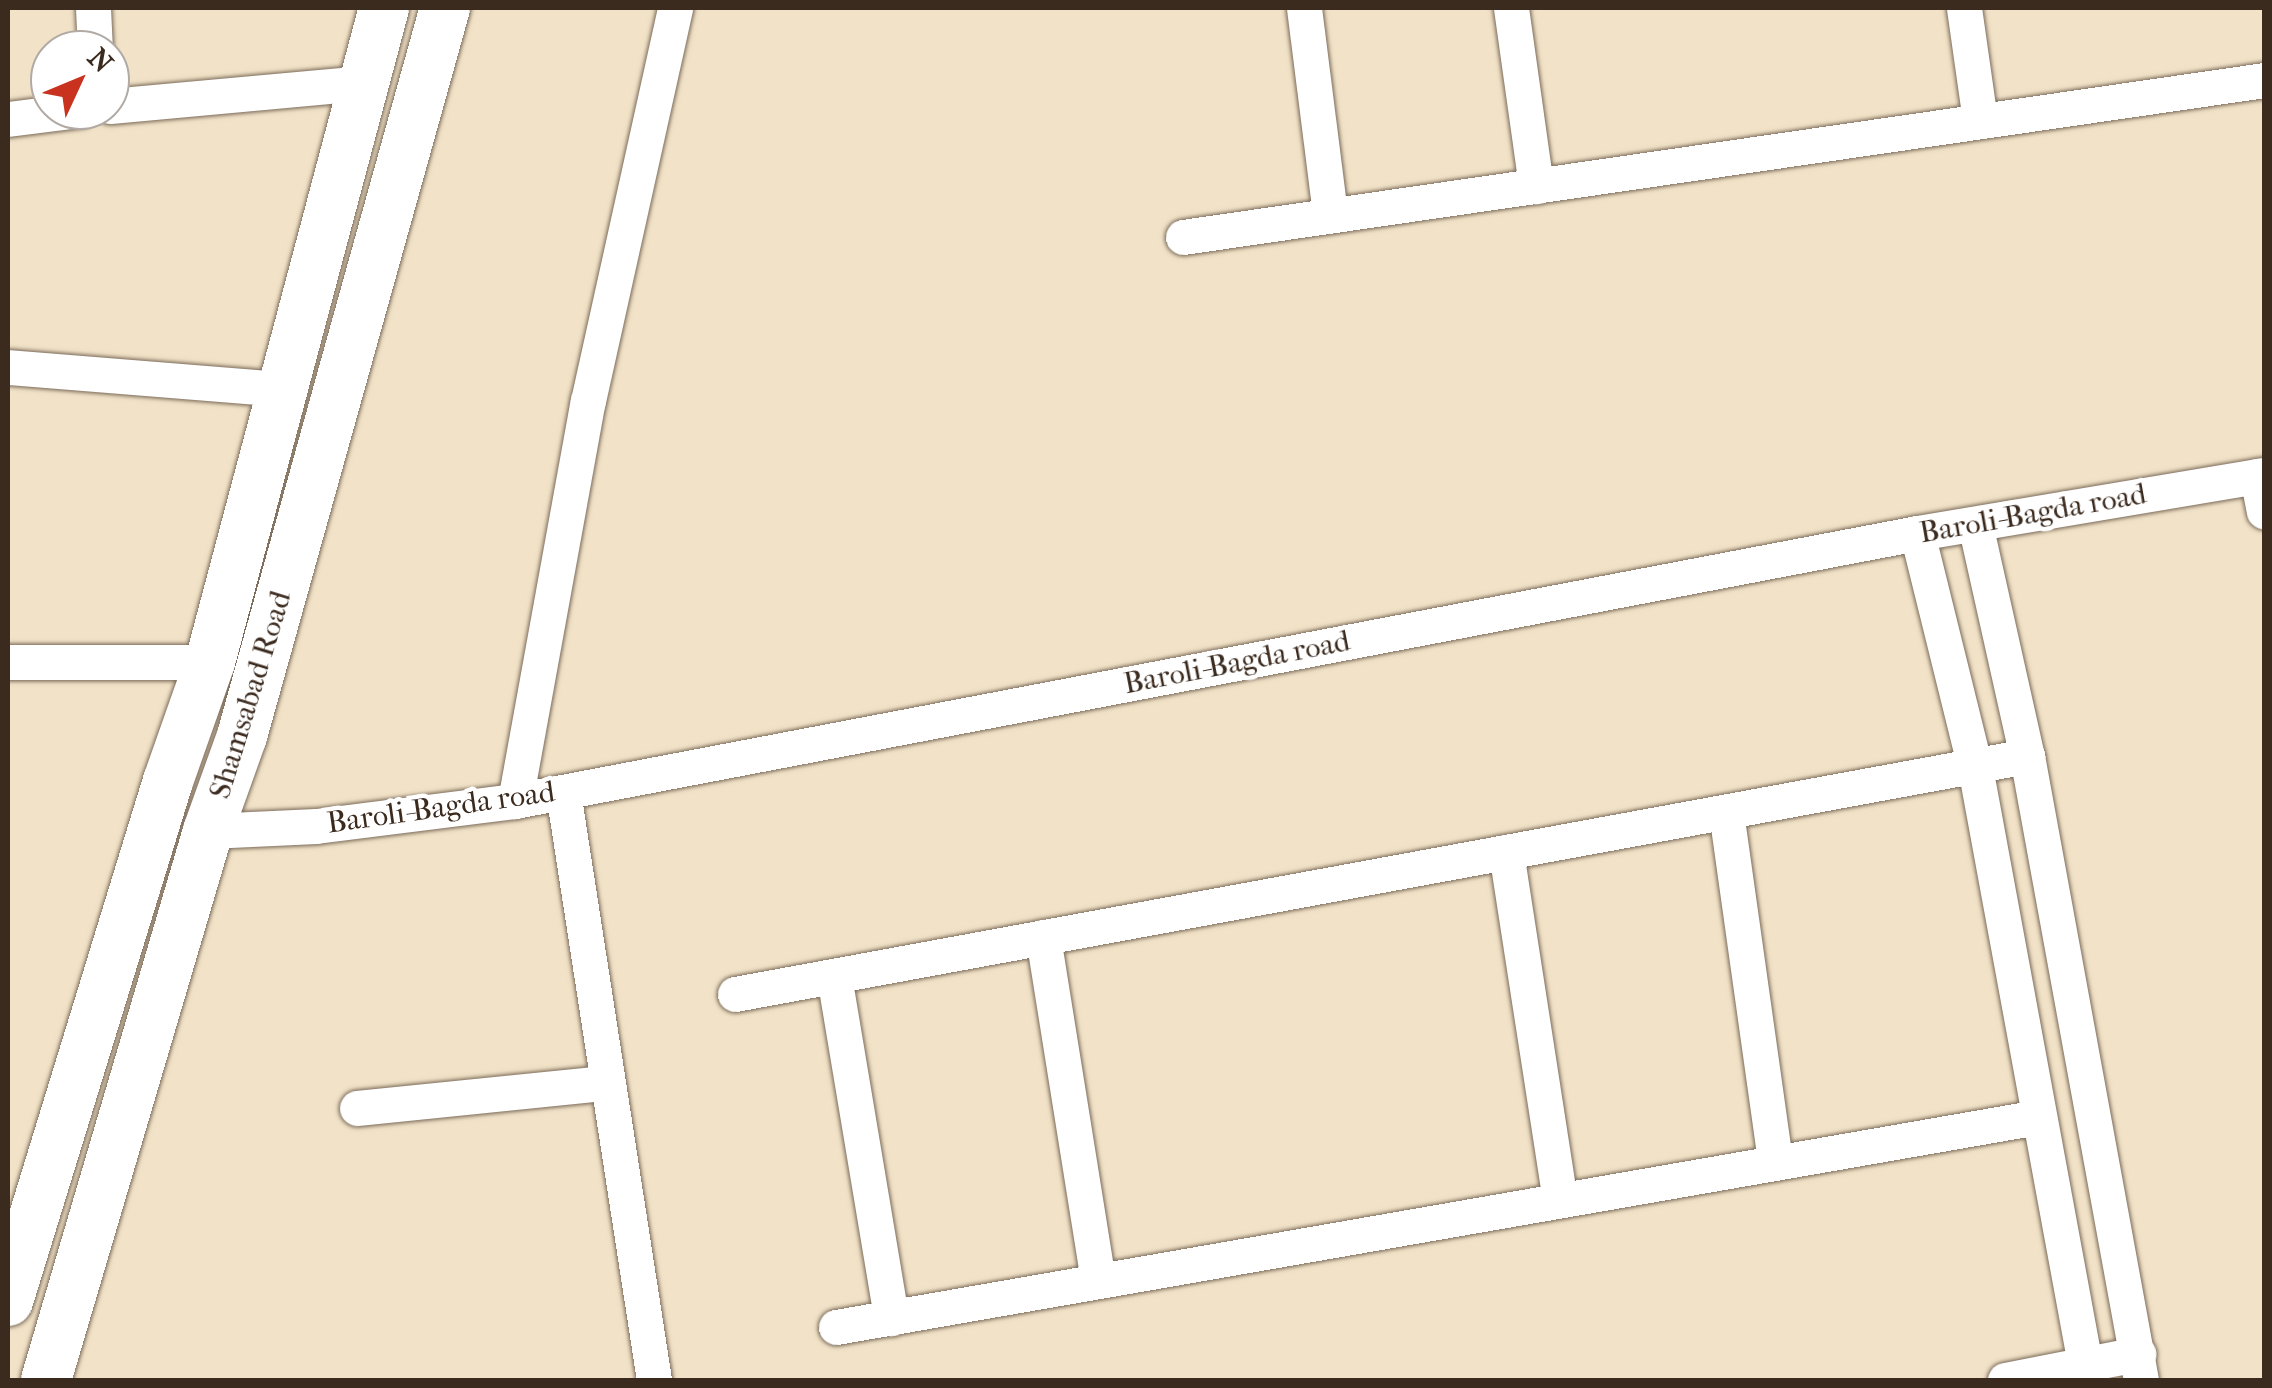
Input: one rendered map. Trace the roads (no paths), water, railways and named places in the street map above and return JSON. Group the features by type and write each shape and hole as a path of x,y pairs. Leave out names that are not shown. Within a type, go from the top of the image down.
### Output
{"main road":[{"name":"Shamsabad Road","path":"8,1301 22,1210 210,662 384,8"},
{"name":"Shamsabad Road","path":"46,1380 208,830 242,736 446,8"}],"street":[{"path":"514,801 588,401 675,8"},
{"path":"1304,8 1330,215"},
{"path":"1511,8 1536,186"},
{"path":"1964,8 1980,121"},
{"path":"1182,237 2264,80"},
{"path":"130,104 364,83"},
{"path":"8,367 281,389"},
{"path":"2261,475 2264,510"},
{"name":"Baroli-Bagda road","path":"208,830 316,826 514,801 1917,533 2261,475"},
{"path":"1975,524 2027,756 2140,1367 2004,1380"},
{"path":"1917,533 1975,766 2087,1372"},
{"path":"8,662 210,662"},
{"path":"735,994 2027,756"},
{"path":"563,792 654,1380"},
{"path":"1726,812 1775,1162"},
{"path":"1506,852 1560,1200"},
{"path":"1043,937 1098,1281"},
{"path":"834,976 891,1318"},
{"path":"357,1108 606,1083"},
{"path":"836,1328 2038,1117"}]}
